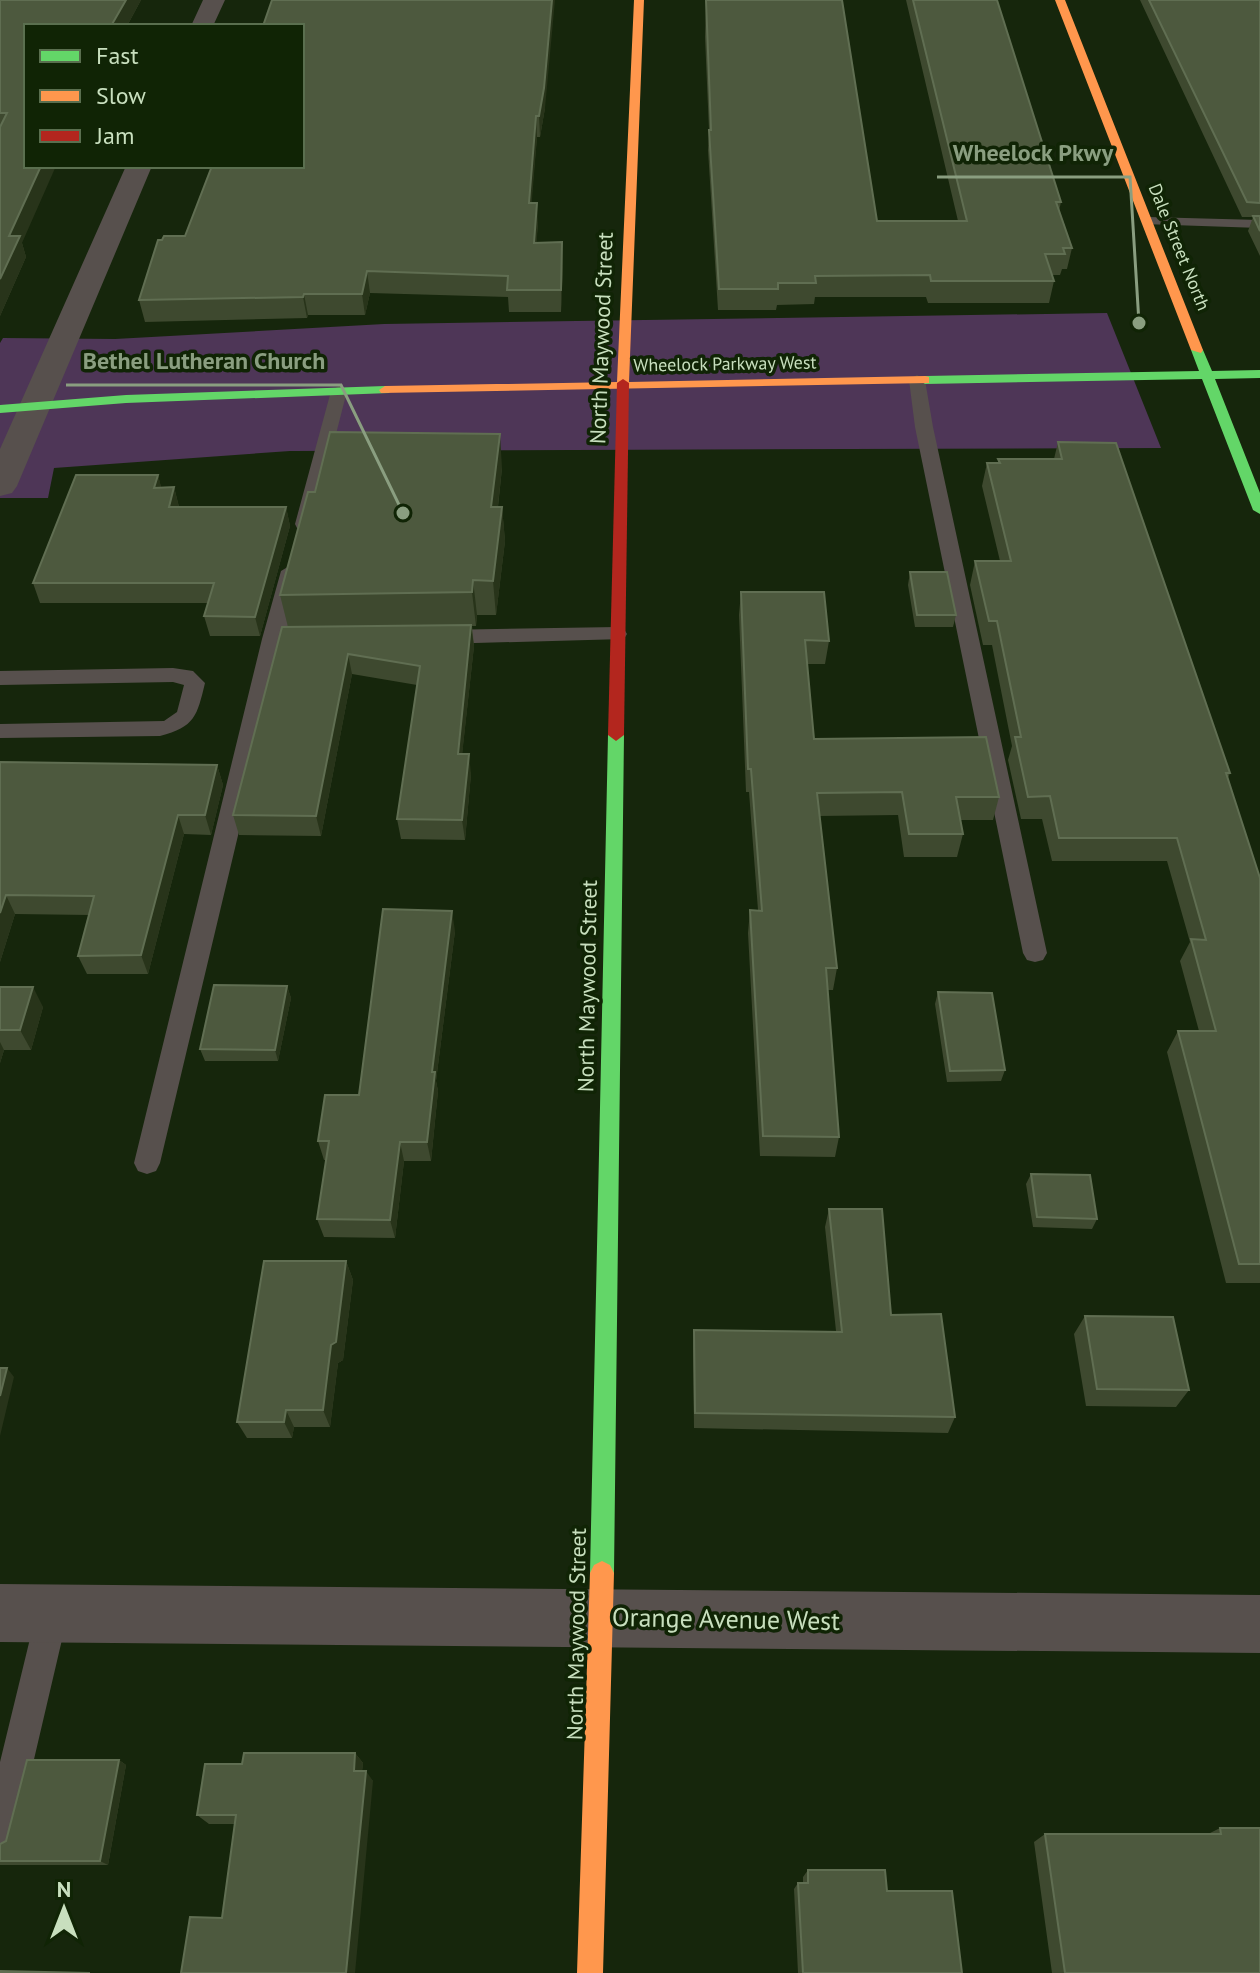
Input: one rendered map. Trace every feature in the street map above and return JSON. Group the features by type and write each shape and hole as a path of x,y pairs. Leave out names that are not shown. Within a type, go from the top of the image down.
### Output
{"street":[{"path":"203,24 214,0"},
{"name":"North Maywood Street","path":"590,1973 601,1618 617,634 639,0"},
{"name":"Dale Street North","path":"1060,0 1260,510"},
{"path":"0,486 138,168"},
{"name":"Wheelock Parkway West","path":"0,409 339,391 1260,374"},
{"name":"Orange Avenue West","path":"26,1614 1260,1624"}],"lane":[{"path":"1148,221 1260,224"},
{"path":"917,380 924,427 1035,953"},
{"path":"147,1163 280,638 298,545 339,391"},
{"path":"426,637 617,634"},
{"path":"0,678 173,675 186,676 195,683 186,717 178,726 160,729 0,731"},
{"path":"0,1832 26,1614"}],"shaded area":[{"path":"1107,313 1161,448 290,451 54,468 48,498 0,498 0,343 3,338 115,339 384,324"}],"building":[{"path":"0,0 126,0 112,24 24,24 24,168 40,168 9,236 20,236 0,279 0,127 7,113 0,113"},
{"path":"272,0 552,0 544,88 539,116 536,116 529,203 537,203 534,243 562,242 561,290 507,290 508,276 367,271 362,294 139,300 158,240 164,236 185,236 211,168 304,168 304,24 264,24"},
{"path":"706,0 842,0 877,221 967,221 913,0 997,0 1061,202 1056,202 1072,248 1063,248 1065,254 1045,254 1054,281 931,281 930,275 815,276 816,283 778,283 778,289 719,289 709,130"},
{"path":"1149,0 1260,0 1260,203 1247,202"},
{"path":"1253,216 1260,216 1260,231"},
{"path":"330,432 500,434 491,507 502,507 493,581 473,580 472,592 280,595 308,492 315,492"},
{"path":"1058,442 1116,443 1230,773 1226,773 1260,878 1260,1264 1239,1264 1178,1031 1216,1031 1191,939 1206,940 1177,838 1059,838 1050,796 1028,797 1015,737 1021,737 997,621 989,621 975,561 1011,561 987,463 1000,463 998,459 1062,459"},
{"path":"76,475 158,475 154,488 174,487 169,507 286,507 255,617 204,616 214,583 33,583"},
{"path":"910,572 947,572 956,615 917,615"},
{"path":"741,592 824,592 829,641 805,640 814,739 986,737 999,797 956,797 963,834 909,834 902,792 817,793 837,968 826,968 839,1137 763,1136 750,910 762,911 751,769 748,769"},
{"path":"471,625 458,754 469,754 462,820 397,819 420,666 348,654 316,816 233,815 282,627"},
{"path":"0,762 217,765 205,815 178,815 141,955 78,956 94,896 6,895 0,913"},
{"path":"383,909 452,911 432,1072 435,1072 427,1142 400,1142 390,1220 317,1219 329,1141 318,1141 325,1095 359,1095"},
{"path":"214,985 287,986 275,1050 200,1049"},
{"path":"0,987 33,987 20,1030 0,1030"},
{"path":"938,992 992,993 1005,1070 950,1071"},
{"path":"1031,1174 1090,1175 1097,1219 1037,1217"},
{"path":"829,1209 882,1209 891,1315 941,1314 955,1417 695,1413 694,1330 842,1332"},
{"path":"264,1261 346,1261 336,1342 331,1345 323,1410 286,1410 284,1422 237,1422"},
{"path":"1085,1316 1173,1317 1189,1390 1097,1389"},
{"path":"0,1368 7,1368 0,1396"},
{"path":"244,1753 355,1753 354,1771 366,1771 346,1973 181,1973 190,1917 222,1918 236,1815 197,1815 205,1764 242,1764"},
{"path":"27,1760 119,1760 100,1861 0,1861 0,1844 6,1841"},
{"path":"1220,1828 1260,1828 1260,1973 1065,1973 1045,1834 1221,1834"},
{"path":"808,1870 885,1870 887,1891 952,1891 962,1973 803,1973 798,1883 808,1883"},
{"path":"0,1971 90,1973 0,1973"}],"traffic: fast":[{"path":"1197,350 1260,510"},
{"path":"925,380 1260,374"},
{"path":"0,409 126,399 385,390"},
{"path":"602,1573 616,735"}],"traffic: slow":[{"path":"623,383 639,0"},
{"path":"1060,0 1197,350"},
{"path":"385,390 925,380"},
{"path":"590,1973 602,1573"}],"traffic: jam":[{"path":"616,735 623,383"}],"place":[{"name":"Wheelock Pkwy","path":"1139,323"},
{"name":"Bethel Lutheran Church","path":"403,513"}]}
